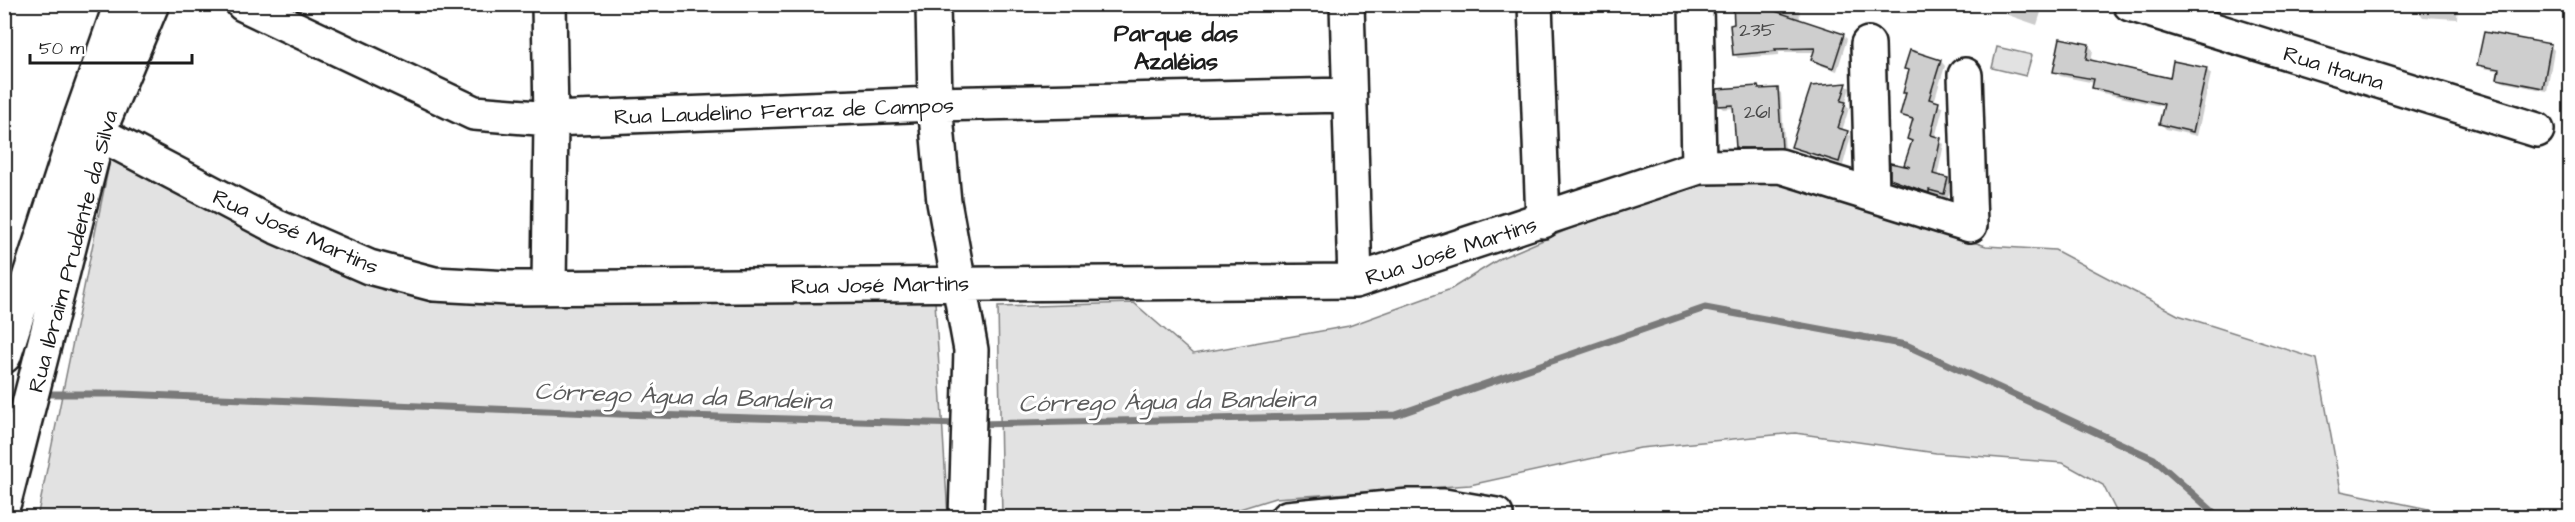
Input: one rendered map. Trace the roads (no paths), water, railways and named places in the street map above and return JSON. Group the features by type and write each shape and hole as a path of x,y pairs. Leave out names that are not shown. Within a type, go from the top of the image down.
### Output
{"street":[{"name":"Rua Ibraim Prudente da Silva","path":"4,502 88,129 121,4"},
{"name":"Rua Ibraim Prudente da Silva","path":"4,356 88,129 152,4"},
{"name":"Rua Laudelino Ferraz de Campos","path":"243,4 474,113 551,119 935,104 1349,95"},
{"path":"549,4 551,119 549,287"},
{"path":"933,4 935,104 944,202 971,350 966,518"},
{"path":"1347,4 1355,281"},
{"path":"1535,4 1543,221"},
{"path":"1696,4 1699,167"},
{"name":"Rua Itauna","path":"2146,7 2536,130"},
{"path":"1868,44 1872,194"},
{"name":"Rua José Martins","path":"88,129 278,227 369,267 434,284 549,287 1355,281 1543,221 1699,167 1780,166 1970,225 1965,75"},
{"path":"971,350 994,283"},
{"path":"1287,518 1444,506 1496,515"}],"waterway":[{"name":"Córrego Água da Bandeira","path":"977,424 1396,415 1705,308 1906,345 2154,459 2220,518"},
{"name":"Córrego Água da Bandeira","path":"47,394 123,394 619,414 960,424"}],"district":[{"name":"Parque das Azaléias","path":"1176,47"}]}
